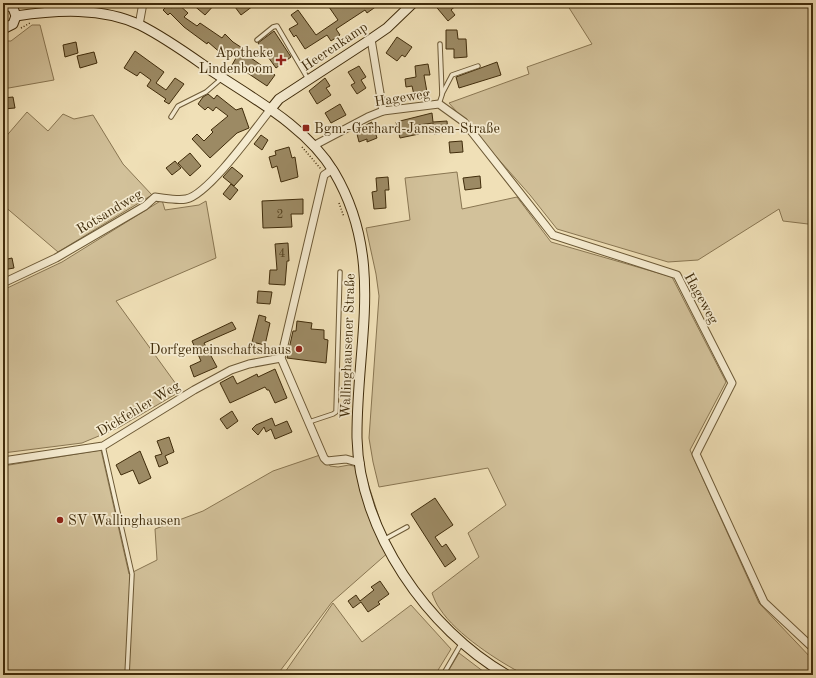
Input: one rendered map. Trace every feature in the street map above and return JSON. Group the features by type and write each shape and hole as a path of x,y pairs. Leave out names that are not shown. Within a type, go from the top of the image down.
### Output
{"street":[{"path":"3,3 13,8 16,16 13,24 3,29"},
{"path":"139,25 143,3"},
{"name":"Heerenkamp","path":"270,110 279,99 387,28 412,3"},
{"name":"Wallinghausener Straße","path":"16,16 46,12 78,11 124,19 139,25 167,41 270,110 300,132 333,169 347,195 355,218 364,258 366,296 357,439 360,464 376,522 384,540 405,577 427,607 462,643 507,675"},
{"path":"371,39 383,111"},
{"name":"Hageweg","path":"313,146 368,117 383,111 440,104 464,122 553,235 677,275 732,383 696,454 764,602 813,648"},
{"name":"Rotsandweg","path":"3,283 56,258 145,206 155,198 185,199 200,192 240,148 270,110"},
{"path":"333,169 324,175 280,358 327,461 346,459 360,464"},
{"name":"Dickfehler Weg","path":"3,461 103,446 194,390 231,370 249,364 280,358"}],"lane":[{"path":"257,40 277,26 309,80"},
{"path":"440,44 442,95"},
{"path":"440,104 442,95 452,75 478,66"},
{"path":"171,117 178,106 206,92 222,78"},
{"path":"308,422 336,412 340,272"},
{"path":"103,446 132,574 127,675"},
{"path":"384,540 407,527"},
{"path":"443,675 462,643"}],"shaded area":[{"path":"566,3 813,3 813,222 808,224 783,221 779,209 698,260 668,262 557,229 530,195 449,103 529,74 527,67 592,44"},
{"path":"32,25 40,25 54,80 3,89 3,41 11,41"},
{"path":"27,112 48,131 63,114 74,119 93,115 123,164 152,195 58,252 3,205 3,140"},
{"path":"457,172 462,209 517,197 551,242 672,277 726,382 690,450 759,603 813,660 813,675 525,675 503,663 467,637 456,628 439,607 432,593 479,557 468,533 506,505 488,468 379,487 369,438 379,296 366,228 410,220 405,178"},
{"path":"162,200 165,210 199,205 206,201 216,258 116,301 181,391 118,428 82,443 3,453 3,290 62,262"},
{"path":"101,450 129,574 157,560 155,529 203,511 273,471 323,454 330,466 338,467 349,465 363,468 390,551 332,602 277,675 3,675 3,466"},
{"path":"333,603 362,642 411,605 451,649 435,675 283,675"},
{"path":"459,653 488,675 446,675"}],"building":[{"path":"177,3 188,13 184,17 197,26 200,23 222,38 225,34 233,42 253,55 251,58 275,75 267,86 243,70 242,71 232,65 236,58 226,51 223,55 208,42 207,44 184,27 170,13 168,15 163,10 168,5 172,8"},
{"path":"191,3 216,3 205,15"},
{"path":"232,3 257,3 241,15"},
{"path":"335,3 381,3 367,13 365,10 336,29 340,35 331,41 327,35 305,49 296,35 294,37 289,29 298,24 291,15 298,10 316,35 338,20 329,7"},
{"path":"433,3 459,3 451,10 455,15 448,21"},
{"path":"446,30 457,30 458,39 466,39 467,57 454,58 454,49 446,49"},
{"path":"274,31 291,57 276,68 258,43"},
{"path":"397,37 412,47 405,57 402,55 397,61 386,53"},
{"path":"76,42 78,53 65,57 63,45"},
{"path":"135,51 164,72 156,83 166,90 175,78 184,84 169,104 164,101 166,99 147,86 151,80 140,72 137,76 124,68"},
{"path":"94,52 97,63 80,68 77,56"},
{"path":"497,62 501,75 459,88 456,77"},
{"path":"428,64 430,75 424,75 427,92 414,95 412,86 406,87 405,79 416,77 415,66"},
{"path":"359,66 366,77 361,80 366,88 357,94 351,85 355,83 348,72"},
{"path":"325,78 330,86 326,88 331,95 317,104 309,91"},
{"path":"208,94 214,99 217,95 236,110 242,108 249,128 237,133 210,158 192,139 197,134 204,141 213,132 211,130 228,116 216,107 213,111 208,107 205,110 198,104 203,97"},
{"path":"13,97 15,108 3,109 3,98"},
{"path":"340,104 346,115 331,123 325,113"},
{"path":"432,113 433,122 447,121 448,132 434,134 433,123 418,125 419,134 400,138 396,122"},
{"path":"372,122 377,138 367,142 367,139 359,142 356,130"},
{"path":"261,135 268,140 262,150 254,144"},
{"path":"462,141 463,152 450,153 449,142"},
{"path":"289,147 292,158 295,157 298,177 281,182 277,166 272,168 269,157 276,155 275,151"},
{"path":"190,153 201,166 190,176 178,163"},
{"path":"175,161 181,168 172,175 166,168"},
{"path":"232,167 243,176 234,186 223,177"},
{"path":"480,176 481,188 465,190 463,178"},
{"path":"388,177 389,190 385,190 386,208 374,209 372,192 377,191 376,178"},
{"path":"231,184 238,190 230,200 223,194"},
{"path":"303,199 303,214 291,214 292,227 263,228 262,201"},
{"path":"288,243 289,261 287,261 285,285 269,284 270,270 277,270 275,244"},
{"path":"12,258 14,268 3,270 3,260"},
{"path":"258,291 272,292 270,304 257,303"},
{"path":"259,315 266,317 265,321 270,323 265,345 252,342"},
{"name":"Dorfgemeinschaftshaus","path":"297,321 312,323 311,329 324,330 324,339 328,340 326,363 287,358 293,331 296,331"},
{"path":"232,322 236,329 204,343 217,367 194,377 190,366 201,361 192,341"},
{"path":"275,369 287,398 275,403 269,390 265,387 230,403 220,383 233,376 237,384 257,374 258,377"},
{"path":"232,411 238,421 227,429 220,419"},
{"path":"272,418 275,426 287,421 292,432 275,439 271,429 266,432 264,427 258,435 252,429 256,425"},
{"path":"169,437 174,452 165,456 168,463 159,467 155,456 162,454 157,441"},
{"path":"140,451 151,478 139,484 133,470 121,475 116,465"},
{"path":"435,498 453,525 435,537 442,547 446,544 456,559 445,567 411,514"},
{"path":"380,581 389,594 378,602 380,604 368,612 361,602 353,608 348,601 356,595 360,601 374,590 371,587"}],"place":[{"name":"Apotheke Lindenboom","path":"281,60"},
{"name":"Bgm.-Gerhard-Janssen-Straße","path":"306,128"},
{"name":"Dorfgemeinschaftshaus","path":"299,349"},
{"name":"SV Wallinghausen","path":"60,520"}]}
